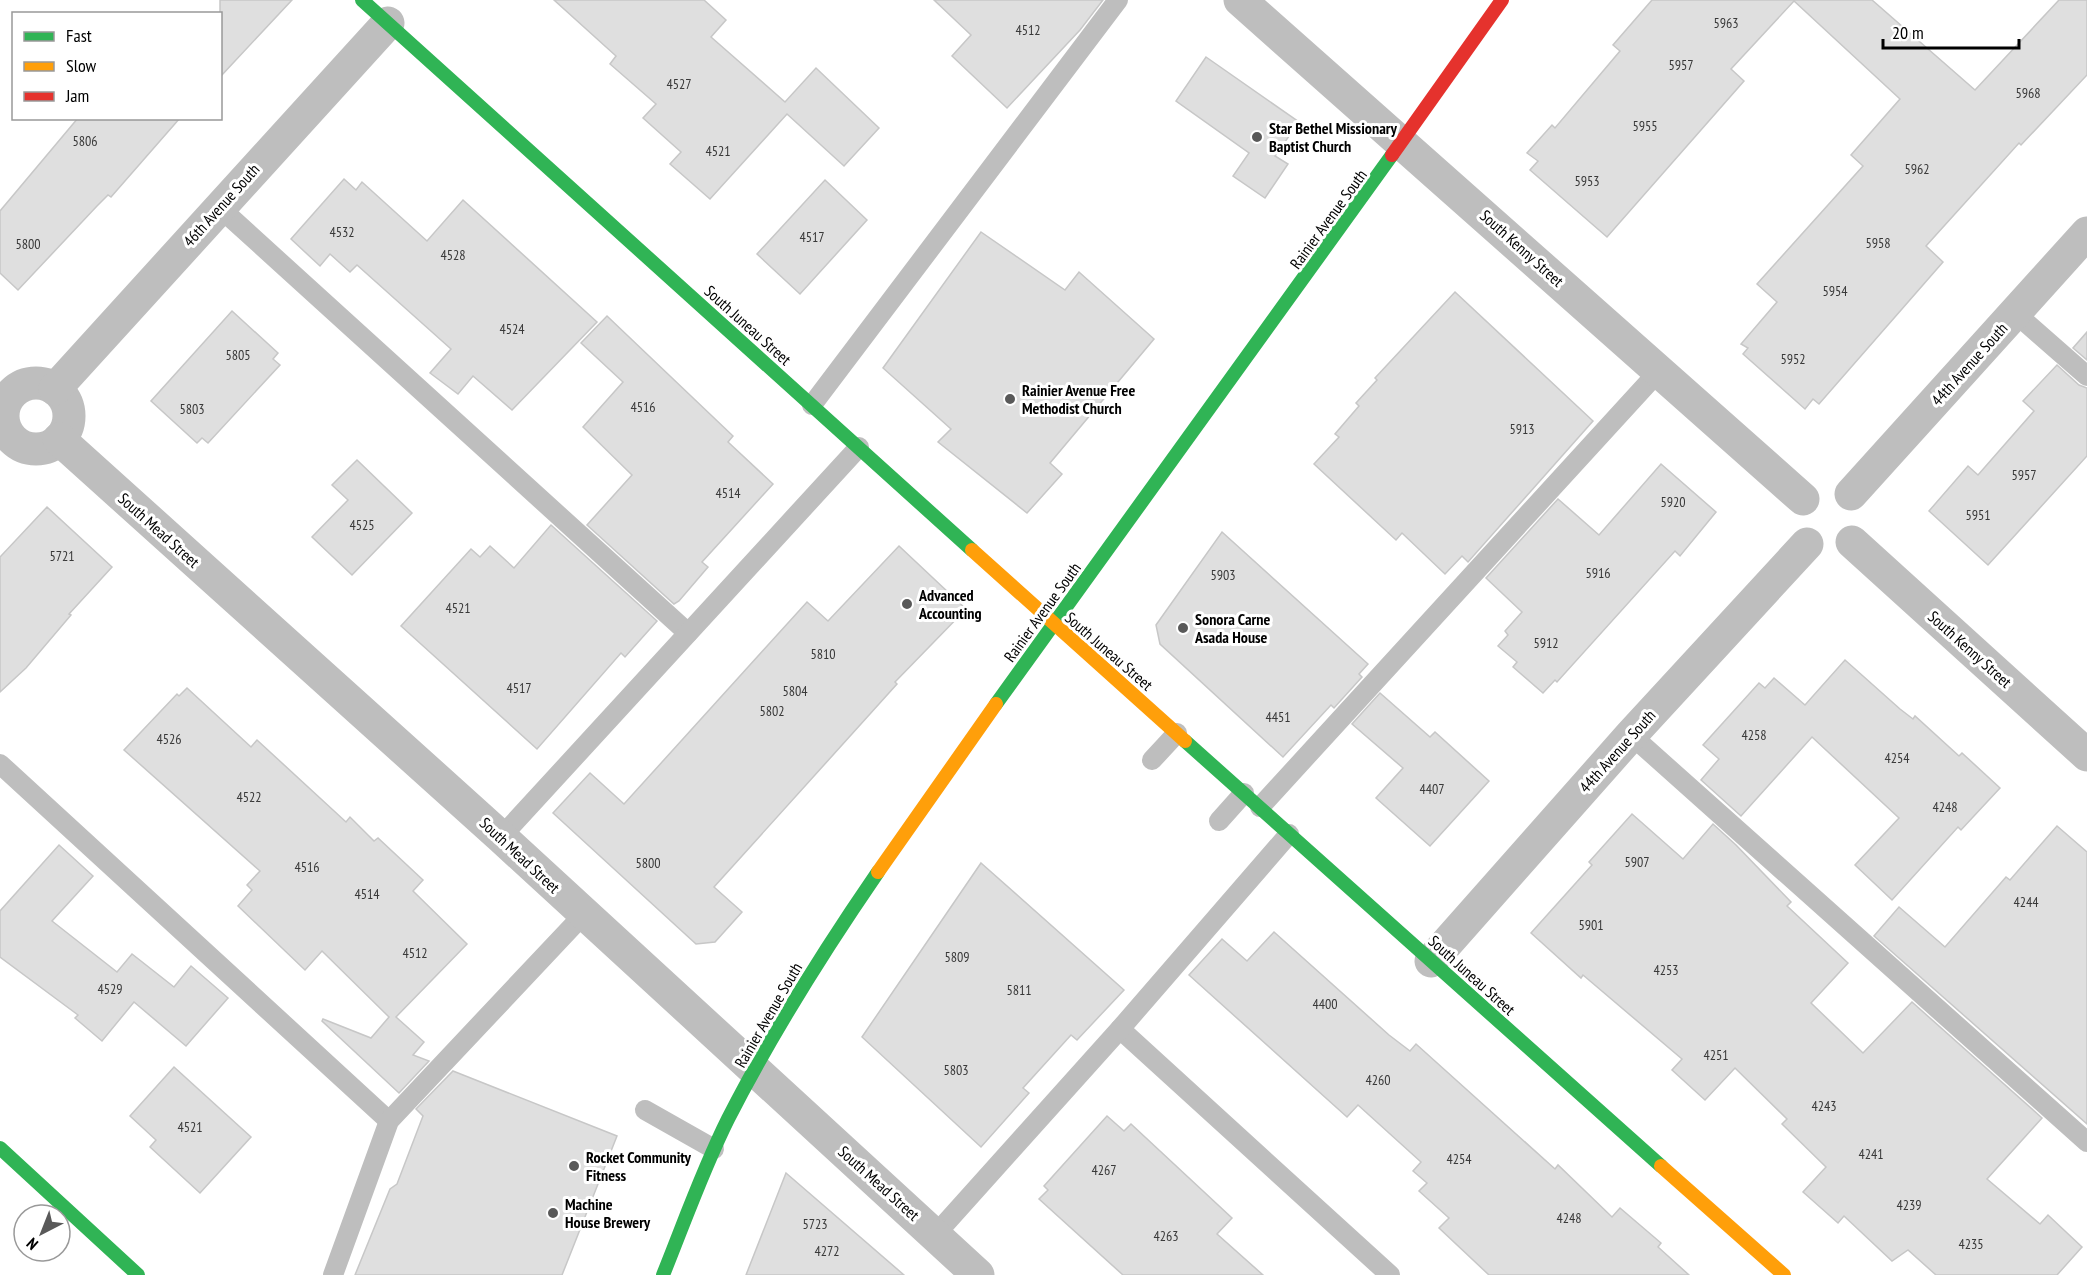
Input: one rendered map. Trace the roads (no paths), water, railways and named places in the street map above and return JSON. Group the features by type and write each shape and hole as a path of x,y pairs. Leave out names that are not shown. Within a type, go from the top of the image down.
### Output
{"street":[{"name":"South Juneau Street","path":"362,0 1053,623 1784,1275"},
{"name":"South Kenny Street","path":"1240,0 1403,142 1803,499"},
{"name":"Rainier Avenue South","path":"663,1275 714,1149 754,1071 840,928 1053,623 1403,142 1502,0"},
{"name":"46th Avenue South","path":"55,389 388,23"},
{"name":"44th Avenue South","path":"1851,494 2087,233"},
{"path":"36,382 55,389 67,406 69,416 67,426 59,439 45,447 35,449 6,445 3,409 6,389 36,382"},
{"name":"South Mead Street","path":"59,439 501,837 978,1275"},
{"path":"1820,487 1842,488 1851,494 1862,514 1861,525 1852,542 1840,550 1829,552 1807,544 1797,529 1796,518 1803,499 1820,487"},
{"name":"South Kenny Street","path":"1852,542 2087,755"},
{"name":"44th Avenue South","path":"1431,961 1631,735 1807,544"},
{"path":"0,1148 138,1275"}],"lane":[{"path":"812,405 1118,0"},
{"path":"219,207 688,633"},
{"path":"2016,313 2087,376"},
{"path":"1260,807 1659,371"},
{"path":"501,837 859,447"},
{"path":"1152,760 1177,733"},
{"path":"1631,735 2087,1142"},
{"path":"0,764 389,1121"},
{"path":"1219,821 1244,793"},
{"path":"935,1235 1120,1029 1289,834"},
{"path":"333,1275 389,1121 584,914"},
{"path":"1120,1029 1390,1275"},
{"path":"645,1110 714,1149"}],"place":[{"name":"Star Bethel Missionary Baptist Church","path":"1257,137"},
{"name":"Rainier Avenue Free Methodist Church","path":"1010,399"},
{"name":"Advanced Accounting","path":"907,604"},
{"name":"Sonora Carne Asada House","path":"1183,628"},
{"name":"Rocket Community Fitness","path":"574,1166"},
{"name":"Machine House Brewery","path":"553,1213"}]}
